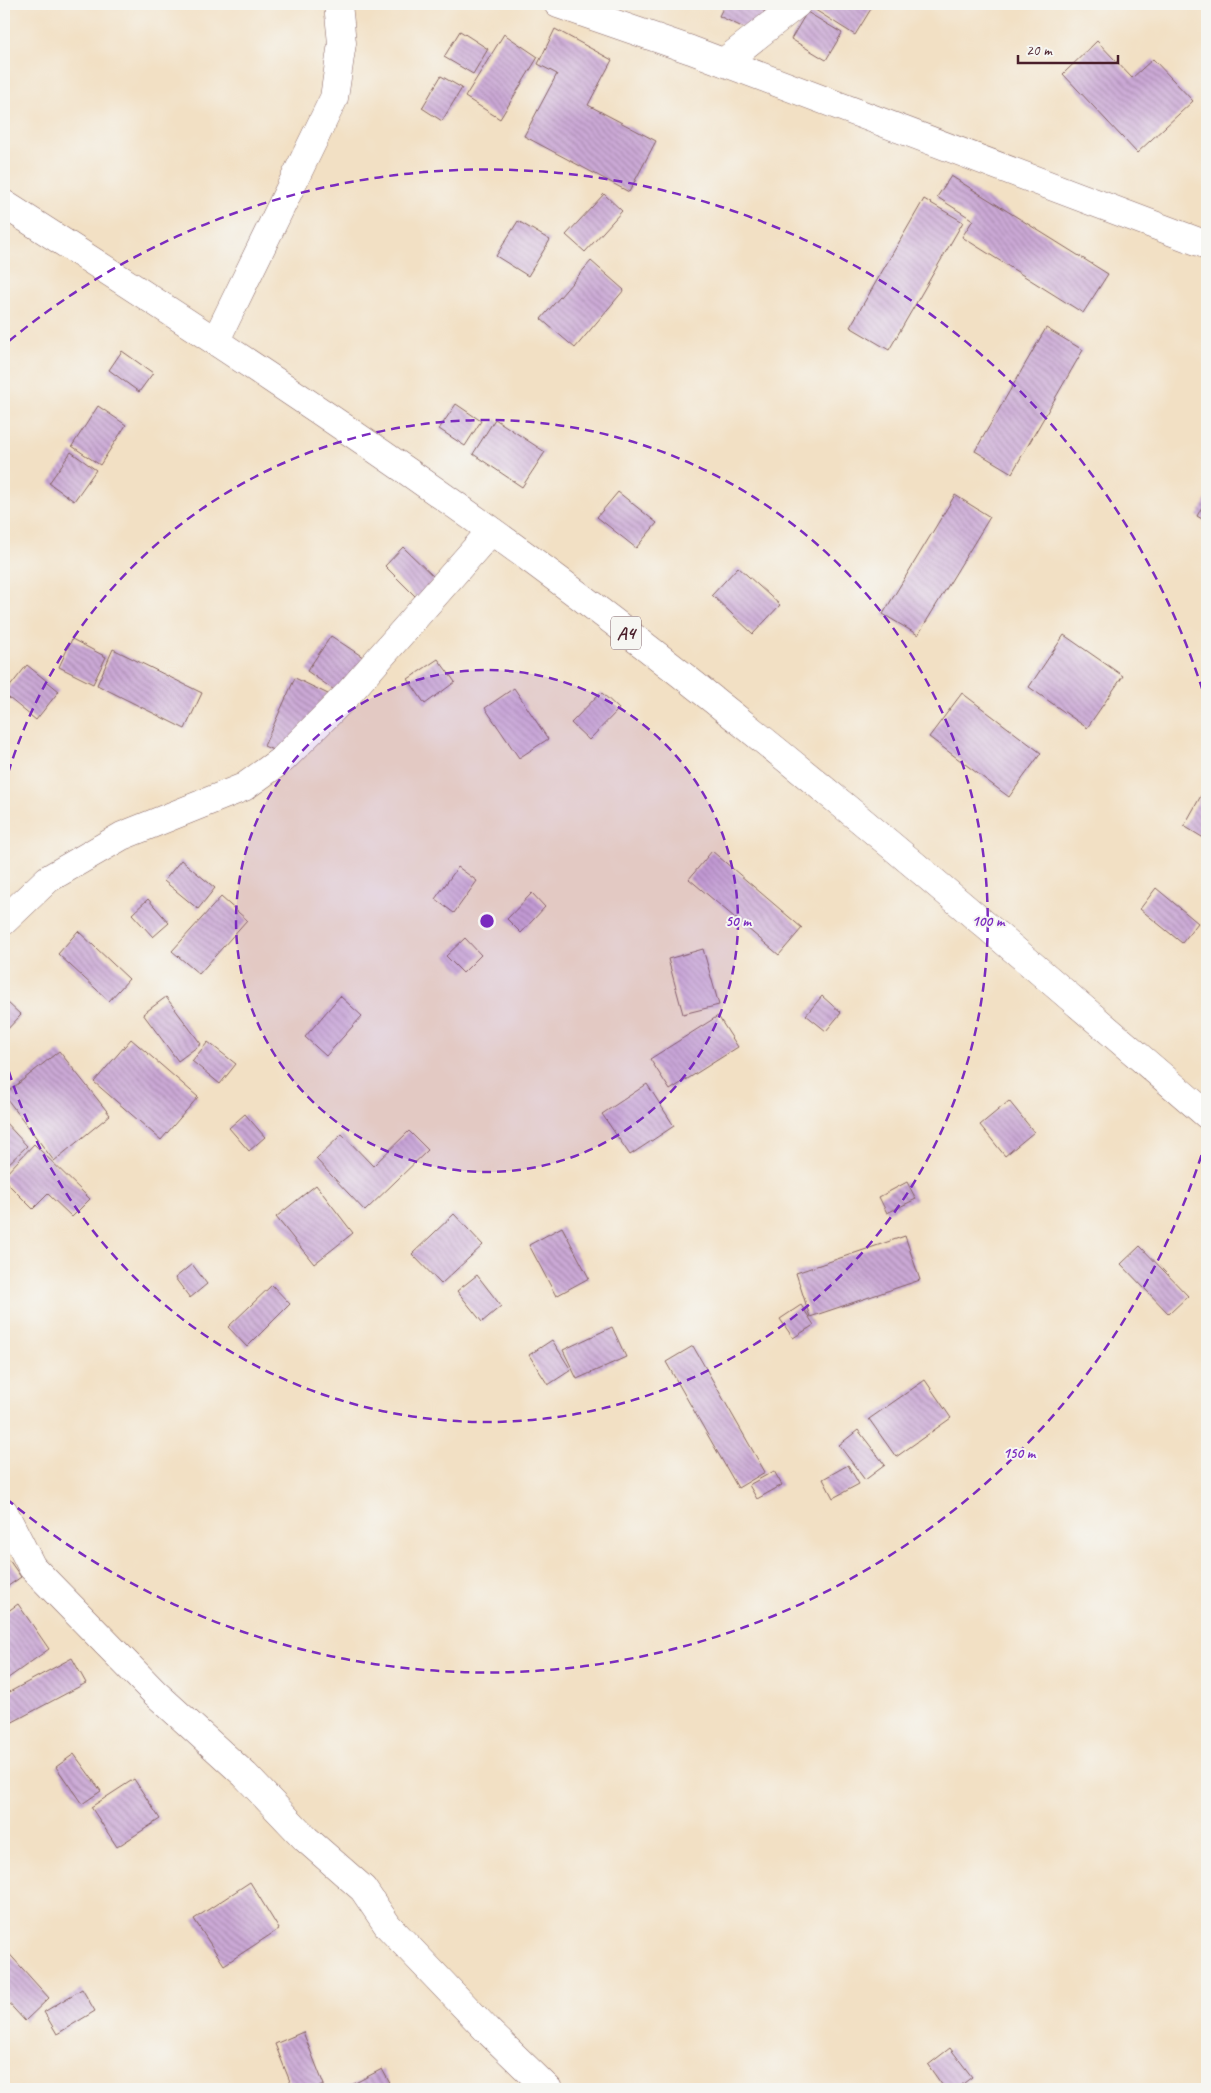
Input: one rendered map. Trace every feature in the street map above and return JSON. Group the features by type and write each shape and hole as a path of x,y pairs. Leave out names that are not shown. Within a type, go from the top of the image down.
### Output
{"main road":[{"path":"216,340 334,98 342,43 338,4"},
{"path":"558,4 724,62 1207,245"},
{"path":"724,62 796,4"},
{"name":"A4","path":"4,204 216,340 343,426 491,531 731,713 978,918 1207,1116"},
{"path":"4,921 48,879 106,845 122,836 244,787 283,759 348,694 491,531"},
{"path":"4,1512 32,1567 154,1692 245,1775 306,1839 363,1888 388,1926 488,2031 548,2089"}],"building":[{"path":"725,4 749,4 769,13 759,35 719,16"},
{"path":"811,4 874,4 855,35 809,6"},
{"path":"807,12 842,33 826,60 791,39"},
{"path":"555,29 612,60 588,105 656,141 629,192 524,136 557,74 538,64"},
{"path":"460,31 488,49 473,74 444,57"},
{"path":"504,34 538,57 500,119 465,97"},
{"path":"1097,41 1132,78 1153,59 1193,101 1137,153 1063,74"},
{"path":"441,76 462,88 442,121 422,108"},
{"path":"951,176 1108,274 1083,313 962,237 973,220 937,197"},
{"path":"604,194 622,211 585,252 566,235"},
{"path":"924,199 963,222 889,350 850,327"},
{"path":"518,221 550,240 528,276 496,256"},
{"path":"591,261 624,290 575,348 541,319"},
{"path":"1046,328 1083,350 1012,473 975,451"},
{"path":"122,351 153,373 139,392 109,370"},
{"path":"456,404 481,421 465,446 439,429"},
{"path":"98,406 126,425 100,465 72,446"},
{"path":"495,419 545,452 522,487 473,454"},
{"path":"71,452 96,470 74,501 49,483"},
{"path":"618,492 657,523 636,548 597,517"},
{"path":"955,495 990,517 918,635 883,614"},
{"path":"1207,498 1207,522 1197,516"},
{"path":"403,547 436,579 417,598 385,566"},
{"path":"738,567 780,605 753,634 712,595"},
{"path":"1064,635 1123,676 1087,728 1029,687"},
{"path":"331,636 375,665 350,701 307,671"},
{"path":"72,639 106,657 93,684 59,667"},
{"path":"113,649 202,693 185,729 97,685"},
{"path":"438,659 455,682 425,704 408,679"},
{"path":"27,665 59,691 36,720 4,694"},
{"path":"295,678 328,694 297,761 264,746"},
{"path":"514,688 548,739 519,758 485,708"},
{"path":"601,692 619,709 589,740 571,723"},
{"path":"962,693 1041,753 1009,797 929,737"},
{"path":"1207,785 1207,840 1184,826"},
{"path":"712,851 802,928 779,955 689,879"},
{"path":"181,860 215,888 198,909 164,881"},
{"path":"458,867 477,881 454,913 435,899"},
{"path":"1156,888 1198,923 1182,943 1140,909"},
{"path":"532,893 545,907 521,933 507,919"},
{"path":"221,897 247,920 199,974 172,951"},
{"path":"148,899 169,923 153,937 132,914"},
{"path":"78,931 129,979 109,1001 58,954"},
{"path":"465,938 481,955 463,973 446,956"},
{"path":"703,949 719,1005 683,1014 668,959"},
{"path":"340,996 362,1016 326,1056 305,1037"},
{"path":"822,996 841,1013 826,1031 806,1015"},
{"path":"166,997 201,1044 178,1061 143,1014"},
{"path":"7,1002 21,1015 4,1033 4,1005"},
{"path":"718,1016 738,1047 670,1090 650,1059"},
{"path":"131,1039 198,1097 161,1140 94,1082"},
{"path":"208,1042 236,1064 220,1084 192,1061"},
{"path":"59,1051 110,1115 54,1161 4,1095"},
{"path":"647,1084 674,1126 630,1155 602,1114"},
{"path":"1009,1101 1034,1132 1005,1156 980,1125"},
{"path":"245,1114 265,1137 249,1151 229,1128"},
{"path":"4,1121 27,1146 4,1168"},
{"path":"409,1131 428,1150 365,1211 316,1159 342,1134 373,1166"},
{"path":"34,1144 90,1199 72,1217 48,1194 33,1209 4,1180 4,1176"},
{"path":"907,1182 916,1199 887,1213 879,1197"},
{"path":"316,1185 353,1233 314,1264 276,1217"},
{"path":"454,1214 483,1245 441,1284 412,1254"},
{"path":"562,1227 589,1278 556,1296 529,1245"},
{"path":"905,1236 920,1280 810,1317 796,1273"},
{"path":"1140,1246 1188,1296 1169,1314 1121,1264"},
{"path":"192,1264 207,1284 190,1298 175,1278"},
{"path":"477,1275 501,1306 482,1322 457,1291"},
{"path":"272,1285 290,1304 247,1347 228,1327"},
{"path":"801,1305 814,1325 793,1338 780,1319"},
{"path":"612,1327 626,1357 577,1379 563,1350"},
{"path":"552,1340 571,1370 548,1385 529,1355"},
{"path":"693,1346 765,1472 738,1488 666,1362"},
{"path":"925,1380 951,1418 896,1457 869,1419"},
{"path":"858,1430 885,1465 865,1480 839,1445"},
{"path":"848,1465 859,1484 833,1498 823,1479"},
{"path":"774,1471 782,1485 757,1499 749,1485"},
{"path":"9,1560 21,1577 4,1589 4,1564"},
{"path":"18,1604 49,1649 4,1681 4,1614"},
{"path":"72,1658 86,1683 7,1725 4,1719 4,1695"},
{"path":"74,1754 101,1791 82,1804 56,1767"},
{"path":"134,1779 160,1819 117,1847 91,1807"},
{"path":"250,1882 279,1929 224,1965 194,1919"},
{"path":"4,1948 49,1998 25,2021 4,1998"},
{"path":"82,1989 95,2011 57,2034 44,2012"},
{"path":"303,2032 324,2085 314,2089 293,2089 275,2044"},
{"path":"950,2048 972,2077 956,2089 945,2089 928,2065"},
{"path":"382,2069 393,2089 344,2089"}]}
